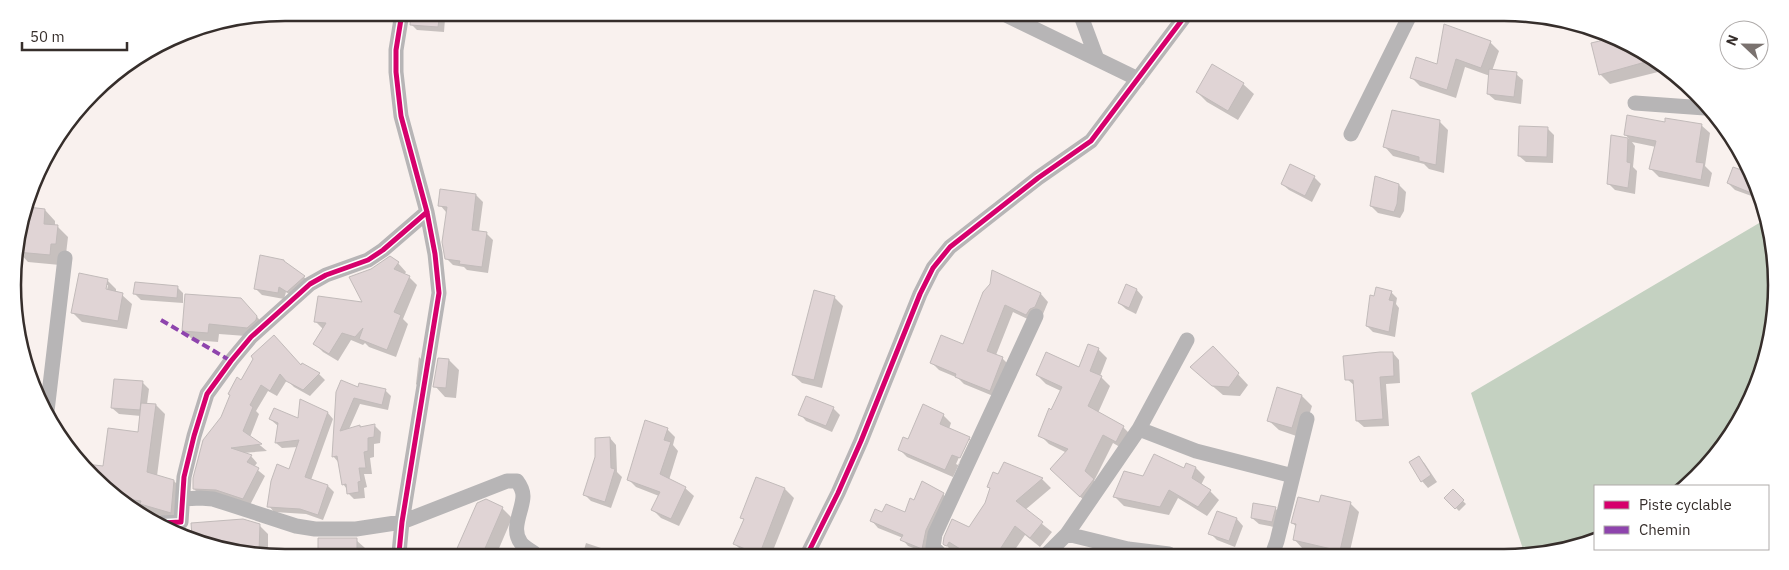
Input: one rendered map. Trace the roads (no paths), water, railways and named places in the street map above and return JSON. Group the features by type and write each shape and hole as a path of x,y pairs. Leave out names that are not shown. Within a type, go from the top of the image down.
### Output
{"street":[{"path":"399,549 438,293 436,254 427,212 401,116 396,72 396,50 401,21"},
{"path":"1017,21 1138,80"},
{"path":"1083,21 1097,59"},
{"path":"810,549 842,485 920,294 933,268 950,247 1038,178 1091,141 1181,21"},
{"path":"1351,134 1407,21"},
{"path":"1635,103 1699,108"},
{"path":"169,523 181,522 186,469 207,394 251,337 310,284 326,275 368,260 383,250 427,212"},
{"path":"48,402 64,258"},
{"path":"935,549 933,547 935,534 1036,316"},
{"path":"1053,549 1067,534 1139,429 1187,340"},
{"path":"1273,549 1306,419"},
{"path":"1139,429 1196,451 1293,476"},
{"path":"183,499 213,499 296,526 315,529 356,529 402,522 507,480 517,481 523,495 517,517 518,533 520,542 529,549"},
{"path":"1067,534 1128,549"}]}
